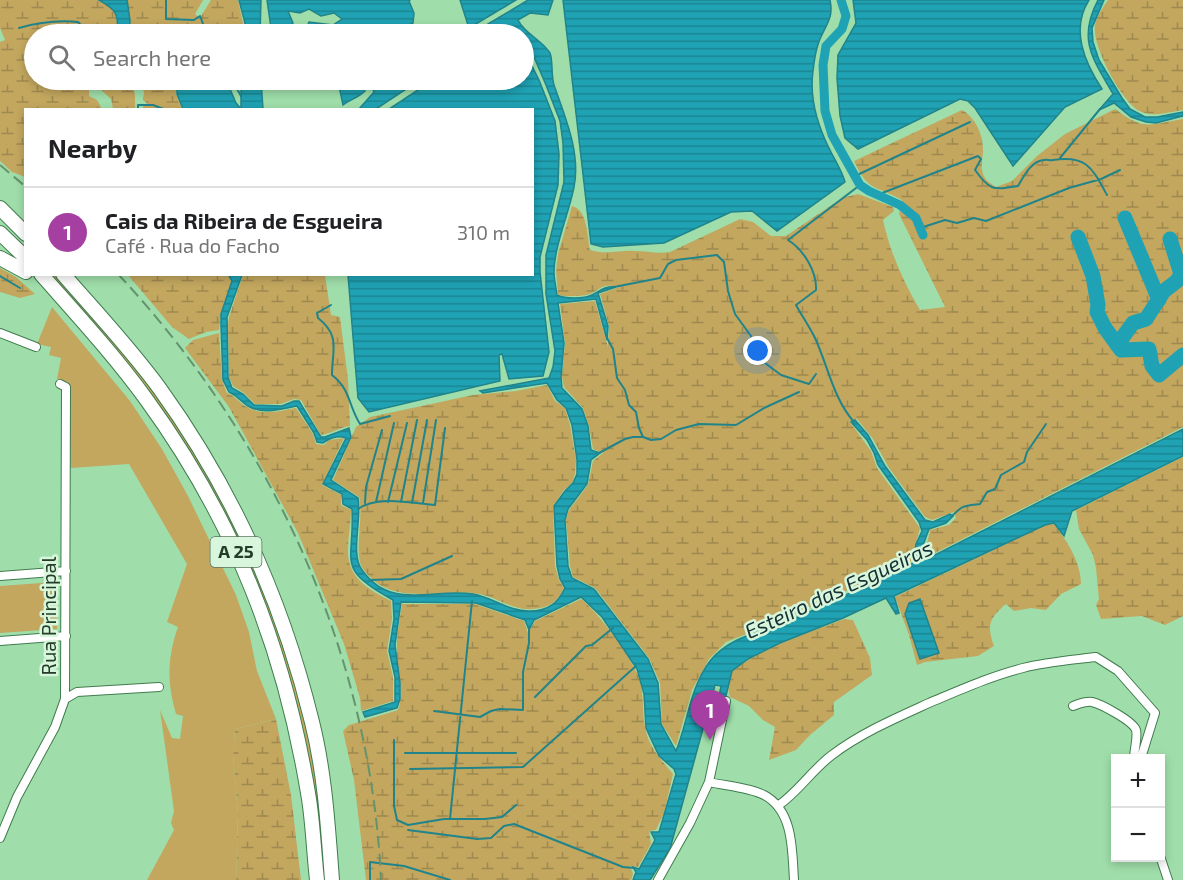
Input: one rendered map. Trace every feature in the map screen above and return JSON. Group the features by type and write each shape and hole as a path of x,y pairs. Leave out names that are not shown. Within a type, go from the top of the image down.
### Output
{"highway":[{"path":"0,208 24,232"},
{"path":"0,233 24,256"},
{"path":"0,258 24,271"},
{"path":"31,276 64,301"},
{"name":"A 25","path":"43,276 108,350 146,399 186,458 220,518 250,583 275,650 295,726 309,801 316,880"},
{"name":"A 25","path":"65,276 160,389 233,508 265,577 291,646 313,724 326,799 332,880"}],"street":[{"path":"0,333 36,348"},
{"name":"Rua Principal","path":"0,838 17,797 55,727 65,699 66,387 60,384"},
{"path":"0,576 66,571"},
{"path":"0,641 66,636"},
{"path":"779,805 791,797 811,773 833,755 894,719 981,681 1025,667 1096,657 1118,671 1155,712 1142,754"},
{"path":"65,699 77,692 159,687"},
{"path":"658,880 690,823 709,782 726,701"},
{"path":"1073,706 1092,702 1107,708 1133,724 1137,731 1135,754"},
{"path":"709,782 763,794 779,805 792,842 794,880"},
{"path":"1163,862 1168,880"}],"green space":[{"path":"0,0 99,0 113,10 118,22 118,24 24,24 24,90 89,90 89,96 97,100 101,108 24,108 24,177 12,172 0,161 0,42 5,40 0,28"},
{"path":"127,0 203,0 195,14 200,18 211,0 238,0 243,23 130,24"},
{"path":"1108,0 1183,0 1183,110 1157,114 1147,113 1134,107 1126,99 1103,59 1095,34 1097,19"},
{"path":"101,90 134,90 135,108 113,108 111,99"},
{"path":"143,90 176,90 182,108 142,108 147,103 143,100"},
{"path":"1115,109 1141,124 1148,125 1183,119 1183,427 933,554 925,554 930,530 949,525 956,518 954,512 932,520 925,517 889,468 873,439 857,419 850,422 871,451 877,468 920,528 911,562 726,642 709,659 692,690 676,746 662,724 660,683 649,658 595,588 573,577 570,566 566,520 569,510 588,485 593,461 603,453 593,449 583,408 564,387 562,377 565,343 560,304 595,301 608,347 609,326 600,294 619,287 604,286 582,296 558,294 556,271 558,254 572,206 577,208 584,218 590,250 666,253 740,219 753,222 771,236 786,236 842,198 858,194 893,207 894,211 883,220 886,232 898,266 920,310 945,307 899,214 902,200 868,183 854,161 962,110 971,117 980,132 983,144 983,175 996,187 1012,181 1037,156 1065,134"},
{"path":"0,268 16,277 35,294 20,298 0,292"},
{"path":"49,276 57,276 119,347 162,403 202,464 248,550 284,643 298,690 318,785 326,880 322,880 308,761 290,682 274,630 225,515"},
{"path":"129,276 229,276 232,281 221,313 219,330 206,332 189,339 172,327"},
{"path":"243,276 325,276 331,315 340,317 348,380 350,426 321,435 301,400 294,399 281,404 255,404 233,386 229,377 229,317"},
{"path":"52,307 130,401 162,449 188,496 236,595 249,632 257,671 276,719 235,729 233,756 238,813 236,880 147,880 174,830 171,823 174,811 160,710 172,738 180,739 183,716 176,714 169,670 178,627 167,622 187,564 129,464 71,468 68,382 57,379 61,358 49,355 51,347 37,344"},
{"path":"219,333 222,380 227,393 253,410 271,412 296,408 313,434 316,444 324,445 329,440 344,438 322,485 341,495 341,505 351,510 348,544 351,568 355,575 367,587 391,601 392,619 387,651 393,677 393,701 361,711 360,698 344,644 298,533 229,407 185,348 193,340"},
{"path":"547,385 555,401 565,408 576,460 572,483 553,506 555,566 564,588 555,601 547,606 525,609 479,594 402,593 388,589 375,581 360,563 359,497 333,480 356,427 370,417 473,395"},
{"path":"1183,457 1183,616 1165,625 1142,616 1101,619 1096,605 1099,599 1096,568 1093,555 1079,529 1076,510"},
{"path":"1054,524 1076,560 1081,584 1061,594 1046,610 1031,608 1014,611 1006,604 996,613 991,622 990,632 994,646 978,656 925,662 917,665 895,597 1046,525"},
{"path":"55,582 57,629 0,633 0,586"},
{"path":"581,599 597,614 631,661 640,681 644,721 649,740 673,774 664,813 656,830 649,831 651,844 638,867 630,866 633,874 631,880 366,880 354,780 343,731 349,725 398,710 401,688 397,647 402,604 475,604 524,621 528,633 535,621"},
{"path":"844,619 853,620 870,658 872,675 834,702 834,715 796,750 769,760 775,727 763,720 749,706 730,697 728,688 732,671 758,654"},
{"path":"276,719 291,795 301,880 236,880 238,813 233,756 235,729"}],"water":[{"path":"99,0 127,0 130,24 118,24 115,13"},
{"path":"239,0 261,0 260,24 245,23"},
{"path":"267,0 410,0 414,13 411,24 334,24 342,19 334,13 321,16 309,9 300,13 288,11 292,24 270,24"},
{"path":"460,0 516,0 476,24 468,24"},
{"path":"528,0 553,0 548,15 530,13 518,20 520,24 488,24"},
{"path":"563,0 830,0 830,16 815,55 812,92 826,143 845,182 777,231 752,211 731,212 664,243 603,247 591,244"},
{"path":"853,0 1089,0 1083,11 1080,34 1085,57 1102,89 1065,107 1013,166 975,108 968,101 960,99 858,149 845,138 840,116 837,78 838,55 856,23"},
{"path":"1098,0 1104,0 1092,28 1093,42 1099,60 1130,109 1145,117 1183,112 1183,116 1156,123 1131,117 1114,103 1099,110 1113,94 1094,59 1088,38 1092,14"},
{"path":"534,36 550,53 553,81 574,148 576,174 574,187 555,262 557,295 569,298 584,297 606,288 616,287 598,293 608,326 607,340 596,299 558,303 564,343 562,388 582,409 588,426 591,450 600,453 591,460 587,484 568,509 565,520 568,566 572,578 594,589 648,659 658,683 661,724 676,751 698,682 703,671 718,652 737,640 791,620 913,563 916,544 922,531 919,522 878,465 867,440 851,422 855,420 868,435 885,466 925,520 933,522 950,514 953,516 946,523 929,529 922,548 922,555 931,557 1183,429 1183,456 1072,511 1064,536 1054,523 1045,525 894,596 899,613 896,614 886,598 780,643 748,659 732,671 724,704 718,703 721,686 715,685 670,849 650,880 633,880 636,872 633,867 639,869 655,840 651,832 659,832 676,774 674,769 659,756 646,728 644,694 637,669 602,617 581,597 534,620 529,630 525,620 476,603 401,602 395,645 400,699 397,708 365,717 363,712 395,702 395,677 389,651 394,619 393,600 362,580 355,571 351,553 352,509 343,504 342,494 323,484 346,438 337,437 323,443 317,442 297,406 272,410 254,409 229,392 223,380 221,314 232,281 229,276 242,276 227,317 228,377 232,388 243,394 254,405 282,406 299,401 321,437 349,428 351,437 331,480 358,498 357,555 362,570 373,583 399,594 473,594 523,611 542,610 552,605 565,588 557,566 554,506 573,483 577,474 572,425 566,408 557,400 547,383 483,393 480,391 549,378 553,367 555,351 546,294 546,255 564,182 560,121 534,57"},
{"path":"534,70 555,121 559,154 558,185 540,257 549,352 543,376 509,379 502,354 499,355 500,381 369,412 358,398 348,276 534,276 534,108 391,108 418,90 534,90"},
{"path":"177,90 230,90 240,108 183,108"},
{"path":"241,90 262,90 263,108 241,108"},
{"path":"340,90 365,90 360,95 343,105"},
{"path":"373,90 405,90 378,108 360,108 374,92"},
{"path":"920,599 939,653 920,659 905,614 909,603"}],"waterway":[{"path":"166,0 166,19 194,20 200,16 203,24"},
{"path":"841,0 846,16 842,29 826,46 823,65 825,111 832,135 860,185 900,205 916,218 923,235"},
{"path":"34,24 63,21 80,24"},
{"path":"19,28 24,27"},
{"path":"238,90 241,96"},
{"path":"138,108 138,105 153,105 161,108"},
{"path":"1060,158 1100,109"},
{"path":"855,176 970,122"},
{"path":"877,195 978,156 981,159 975,170 985,182 993,187 1018,186 1035,163 1064,159 1081,162 1087,166 1097,177 1107,195"},
{"path":"920,228 945,220 957,223 974,218 986,221 1120,170"},
{"path":"854,422 841,403 815,338 796,305 816,290 816,283 808,262 799,249 788,240 860,185"},
{"path":"1125,218 1159,300"},
{"path":"1078,237 1093,276 1097,312 1121,350 1149,349 1152,366 1159,375 1183,355"},
{"path":"1117,345 1133,323 1146,319 1164,291 1177,281 1181,274 1170,239"},
{"path":"614,287 660,278 668,264 676,260 717,255 724,262 728,291 735,314 751,336 757,357 781,375 809,384 816,374"},
{"path":"0,276 20,288"},
{"path":"331,305 317,313 318,318 333,337 332,375 343,386 360,424 390,416"},
{"path":"607,338 613,349 617,378 625,390 629,405 636,412 643,437"},
{"path":"599,453 633,437 661,439 676,430 699,424 736,425 764,408 799,392"},
{"path":"401,502 417,420"},
{"path":"412,503 427,420"},
{"path":"423,503 436,420"},
{"path":"376,502 394,423"},
{"path":"388,502 407,423"},
{"path":"951,517 964,507 980,504 987,492 995,489 1001,475 1024,462 1027,452 1046,424"},
{"path":"358,509 375,502 385,501 435,505 445,428"},
{"path":"365,503 366,487 382,430"},
{"path":"370,580 401,579 452,556"},
{"path":"450,819 472,601"},
{"path":"434,711 480,717 500,709 523,710 523,672 529,643 529,628"},
{"path":"535,697 586,646 592,645 613,628"},
{"path":"410,769 523,767 636,666"},
{"path":"394,740 394,806 397,820 408,825 444,819 502,817 516,805"},
{"path":"405,753 516,753"},
{"path":"408,830 477,839 491,838 504,826 514,824 623,867 634,868"},
{"path":"370,880 370,862 404,866 450,880"}],"railway":[{"path":"0,165 24,185"},
{"path":"120,276 173,338 222,406 266,478 303,554 334,632 357,713 373,796 381,880"}],"place":[{"name":"Cais da Ribeira de Esgueira","path":"710,740"}],"water label":[{"name":"Esteiro das Esgueiras","path":"839,590"}]}
